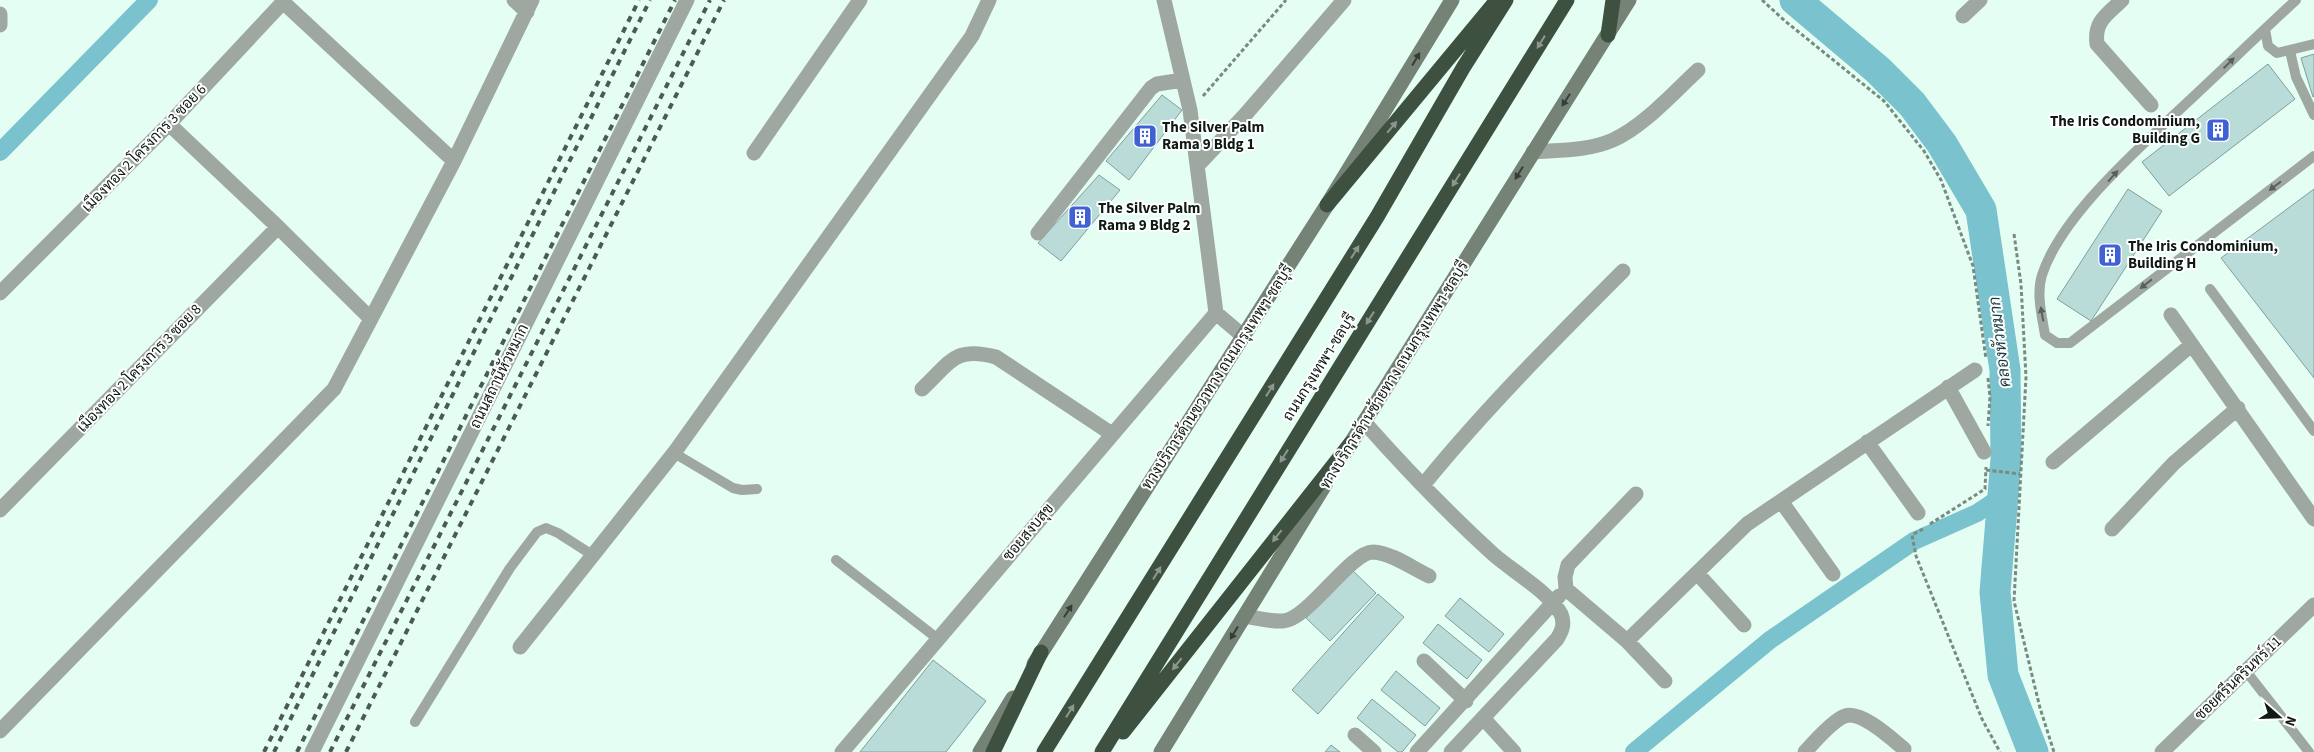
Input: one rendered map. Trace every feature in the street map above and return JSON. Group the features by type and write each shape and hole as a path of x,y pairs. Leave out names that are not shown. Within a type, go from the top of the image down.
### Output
{"highway":[{"path":"1327,205 1497,0"},
{"name":"ถนนกรุงเทพฯ-ชลบุรี","path":"1044,752 1377,217 1463,68 1506,0"},
{"name":"ถนนกรุงเทพฯ-ชลบุรี","path":"1102,752 1567,0"},
{"path":"1608,35 1613,0"},
{"path":"1107,752 1351,443"},
{"path":"993,752 1042,652"}],"main road":[{"name":"ทางบริการด้านขวาทาง ถนนกรุงเทพฯ-ชลบุรี","path":"980,752 1327,205 1452,0"},
{"name":"ทางบริการด้านซ้ายทาง ถนนกรุงเทพฯ-ชลบุรี","path":"1161,752 1351,443 1629,0"}],"street":[{"path":"0,731 334,390 454,161 530,6 514,0"},
{"name":"ถนนสถานีหัวหมาก","path":"312,752 687,0"},
{"path":"754,153 860,0"},
{"path":"520,647 674,453 972,36 989,0"},
{"path":"1164,0 1190,110 1216,313 1243,336"},
{"path":"1198,165 1245,115 1344,0"},
{"path":"1963,16 1980,0"},
{"path":"2122,0 2100,22 2095,32 2097,44 2151,105"},
{"path":"284,1 454,161"},
{"name":"เมืองทอง 2 โครงการ 3 ซอย 6","path":"0,294 169,124 284,1"},
{"path":"0,14 0,25"},
{"path":"1533,152 1587,148 1613,140 1638,125 1698,70"},
{"path":"1038,233 1151,88 1157,84 1184,80"},
{"path":"169,124 278,226 371,319"},
{"name":"เมืองทอง 2 โครงการ 3 ซอย 8","path":"0,510 278,226"},
{"path":"1424,484 1455,446 1515,381 1622,271"},
{"name":"ซอยสงบสุข","path":"842,752 1216,313"},
{"path":"2171,315 2190,346 2238,408 2314,519"},
{"path":"2053,462 2190,346"},
{"path":"922,389 958,354 976,352 996,357 1112,434"},
{"path":"1627,641 1747,524 1948,387 1983,372"},
{"path":"1948,387 1985,457"},
{"path":"2112,528 2174,463 2238,408"},
{"path":"1365,423 1493,554 1553,603 1562,616 1563,630 1452,752"},
{"path":"1867,442 1918,513"},
{"path":"1636,494 1568,565 1565,577 1566,589 1627,641 1665,681"},
{"path":"1781,501 1833,574"},
{"path":"1245,616 1284,621 1296,616 1352,563 1370,552 1384,554 1429,576"},
{"path":"1697,573 1744,625"},
{"path":"1417,752 1466,701 1566,589"},
{"name":"ซอยศรีนครินทร์ 11","path":"2162,752 2314,605"},
{"path":"1424,661 1466,701"},
{"path":"1805,752 1837,721 1851,715 1861,717 1904,749"},
{"path":"1484,719 1514,752"},
{"path":"1355,735 1374,752"}],"lane":[{"path":"2296,0 2131,156 2080,212 2055,246 2042,276 2039,300 2045,335 2057,344 2070,343 2314,156"},
{"path":"2265,29 2268,46 2277,53 2314,44"},
{"path":"2290,51 2296,77 2314,115"},
{"path":"2210,289 2314,431"},
{"path":"674,453 733,488 742,490 757,489"},
{"path":"415,722 510,568 537,532 546,528 558,533 594,556"},
{"path":"836,560 938,639"},
{"path":"2246,671 2309,752"}],"path":[{"path":"1190,110 1286,0"},
{"path":"1762,0 1785,22 1884,101 1924,151 1941,180 1972,266 1983,372 1990,397 1988,436"},
{"path":"2014,234 2021,284 2026,377 2014,591 2016,615 2040,708 2054,752"},
{"path":"1985,457 1985,489 1912,535 1916,556 1982,719 2000,752"},
{"path":"1986,470 2020,474"}],"building":[{"path":"2314,54 2314,96 2313,97 2301,58"},
{"name":"The Iris Condominium, Building G","path":"2268,64 2295,99 2169,196 2142,162"},
{"name":"The Silver Palm Rama 9 Bldg 1","path":"1162,95 1182,110 1129,180 1106,161"},
{"name":"The Silver Palm Rama 9 Bldg 2","path":"1099,175 1120,190 1061,261 1038,243"},
{"name":"The Iris Condominium, Building H","path":"2128,189 2162,211 2091,321 2057,299"},
{"path":"2314,189 2314,378 2221,258"},
{"path":"1352,570 1376,593 1330,641 1306,618"},
{"path":"1378,594 1404,617 1318,714 1292,690"},
{"path":"1460,598 1504,634 1489,652 1445,616"},
{"path":"1438,624 1482,660 1467,679 1423,643"},
{"path":"933,660 986,701 946,752 860,752"},
{"path":"1396,671 1440,708 1425,726 1381,690"},
{"path":"1372,699 1416,735 1402,752 1398,752 1357,718"},
{"path":"1331,745 1340,752 1325,752"}],"waterway":[{"path":"0,152 149,0"},
{"name":"คลองหัวหมาก","path":"1795,0 1878,70 1912,104 1942,144 1981,210 2005,370 2006,459 1995,592 2003,675 2033,752"},
{"path":"1634,752 1770,640 1914,541 1977,513 2004,495"}],"railway":[{"path":"264,752 639,0"},
{"path":"274,752 650,0"},
{"path":"297,752 675,0"},
{"path":"330,752 710,0"},
{"path":"346,752 724,0"}],"place":[{"name":"The Iris Condominium, Building G","path":"2218,130"},
{"name":"The Silver Palm Rama 9 Bldg 1","path":"1145,136"},
{"name":"The Silver Palm Rama 9 Bldg 2","path":"1080,217"},
{"name":"The Iris Condominium, Building H","path":"2110,255"}]}
